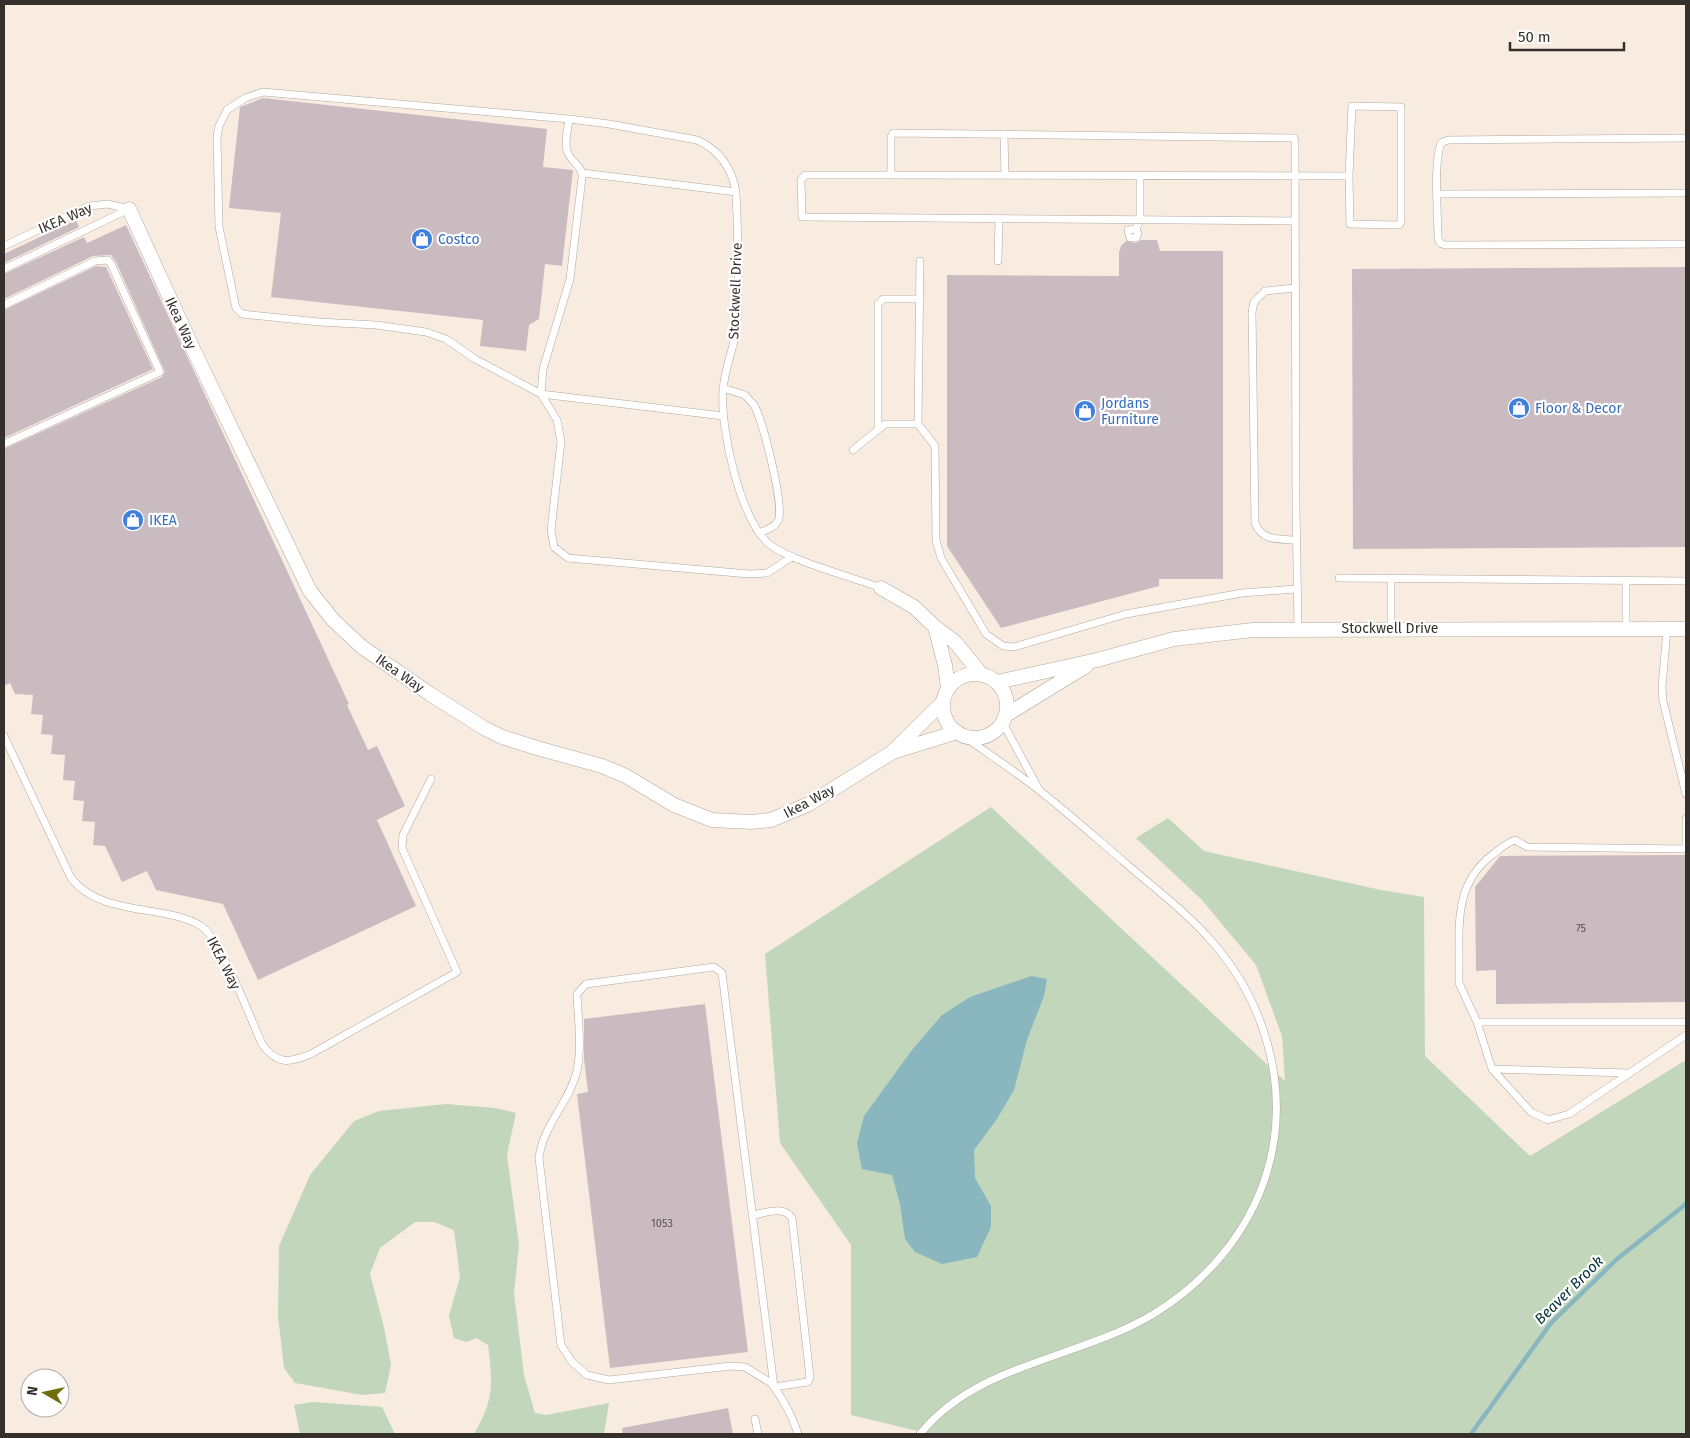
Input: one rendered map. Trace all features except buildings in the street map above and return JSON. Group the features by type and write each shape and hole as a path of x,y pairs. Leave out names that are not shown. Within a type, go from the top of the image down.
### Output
{"street":[{"name":"Ikea Way","path":"129,209 191,354 302,578 322,607 345,631 383,662 484,728 510,740 602,766 626,776 694,815 732,822 771,820 796,811 891,753 943,702"},
{"name":"Stockwell Drive","path":"881,588 907,602 934,627 955,642 981,674"},
{"path":"934,627 945,666 948,688 943,702 947,722 961,735 986,736 1004,719 1007,700 997,682 981,674 963,676 948,688"},
{"name":"Stockwell Drive","path":"997,682 1097,660 1147,645 1202,635 1298,628 1686,628"},
{"name":"Stockwell Drive","path":"1004,719 1097,660"},
{"name":"Ikea Way","path":"891,753 961,735"}],"lane":[{"name":"Stockwell Drive","path":"541,394 475,359 446,339 426,332 376,325 242,314 238,311 219,227 217,137 219,126 227,110 245,98 263,92 569,119 682,136 703,143 715,152 731,174 736,192 736,326 723,388 723,416 741,495 759,533 775,548 792,557 881,588"},
{"path":"1352,106 1401,107 1401,222 1399,225 1350,224 1349,176 1352,106"},
{"path":"569,119 567,152 582,173 570,279 544,363 541,394 557,420 561,442 551,530 554,547 560,554 568,558 749,574 767,573 792,557"},
{"path":"891,175 891,134 1294,138 1295,589 1298,628"},
{"path":"1004,134 1005,175"},
{"path":"1686,138 1448,140 1441,143 1438,151 1438,238 1440,243 1445,245 1686,244"},
{"path":"582,173 736,192"},
{"path":"1295,220 802,217 801,180 804,175 1349,176"},
{"path":"1129,237 1137,237 1138,232 1136,229 1140,220 1140,176"},
{"path":"1438,194 1686,193"},
{"name":"IKEA Way","path":"4,246 89,206 108,204 129,209"},
{"path":"4,269 129,209"},
{"path":"998,262 999,219"},
{"path":"4,305 94,261 108,260 160,372 4,444"},
{"path":"920,261 918,424 935,446 936,540 941,558 986,634 1003,646 1014,647 1126,614 1242,593 1295,589"},
{"path":"1295,288 1265,291 1254,302 1252,312 1255,522 1258,529 1266,537 1295,540"},
{"path":"878,428 878,304 883,299 919,298"},
{"path":"723,388 745,395 754,405 779,496 779,520 775,526 759,533"},
{"path":"541,394 723,416"},
{"path":"853,450 885,424 918,424"},
{"path":"1339,578 1685,581"},
{"path":"1391,578 1391,628"},
{"path":"1626,581 1626,629"},
{"path":"1667,629 1662,688 1663,701 1686,794"},
{"path":"1004,719 1040,791"},
{"path":"920,1434 940,1415 975,1390 997,1378 1123,1330 1151,1316 1196,1284 1231,1243 1250,1213 1263,1184 1272,1155 1276,1122 1277,1090 1263,1027 1253,1002 1240,978 1211,940 1182,912 1040,791 961,735"},
{"name":"IKEA Way","path":"4,736 71,878 79,890 96,898 142,911 182,918 202,926 210,934 221,952 262,1044 270,1055 283,1060 295,1060 311,1054 457,972 403,853 401,843 406,827 431,779"},
{"path":"1686,819 1686,849 1528,847 1515,840 1507,843 1488,858 1464,888 1460,904 1459,982 1477,1022 1492,1069 1531,1112 1548,1120 1569,1114 1686,1035"},
{"path":"774,1387 722,973 714,967 586,984 577,994 578,1060 576,1071 562,1106 544,1135 539,1158 561,1345 565,1354 587,1375 597,1379 609,1380 731,1366 745,1367 757,1373 774,1387 787,1404 798,1434"},
{"path":"1477,1022 1686,1022"},
{"path":"1492,1069 1630,1073"},
{"path":"753,1215 783,1210 789,1213 792,1218 810,1377 808,1382 803,1384 774,1387"},
{"path":"755,1419 758,1434"}],"green space":[{"path":"991,807 1285,1081 1282,1036 1256,965 1202,900 1136,838 1168,818 1204,851 1381,890 1424,897 1425,1056 1530,1156 1686,1060 1686,1434 930,1434 851,1415 851,1245 780,1143 765,954"},
{"path":"446,1104 495,1108 516,1113 507,1155 519,1245 514,1293 524,1375 535,1413 546,1415 609,1403 604,1434 474,1434 489,1401 491,1371 488,1345 476,1338 467,1342 454,1338 449,1316 460,1277 454,1230 434,1222 415,1222 380,1248 370,1274 384,1327 391,1365 385,1393 362,1395 295,1383 284,1368 278,1316 279,1246 310,1175 354,1121 379,1111"},
{"path":"313,1402 382,1407 395,1434 300,1434 294,1405"}],"water":[{"path":"1031,976 1047,979 1044,996 1027,1040 1014,1090 997,1119 974,1150 975,1178 991,1206 991,1227 977,1257 942,1264 915,1252 905,1239 900,1204 892,1175 862,1169 857,1143 864,1116 912,1050 942,1015 970,997"}],"waterway":[{"name":"Beaver Brook","path":"1471,1434 1551,1323 1617,1259 1686,1204"}],"place":[{"name":"Costco","path":"422,239"},
{"name":"Floor & Decor","path":"1519,408"},
{"name":"Jordans Furniture","path":"1085,411"},
{"name":"IKEA","path":"133,520"}]}
